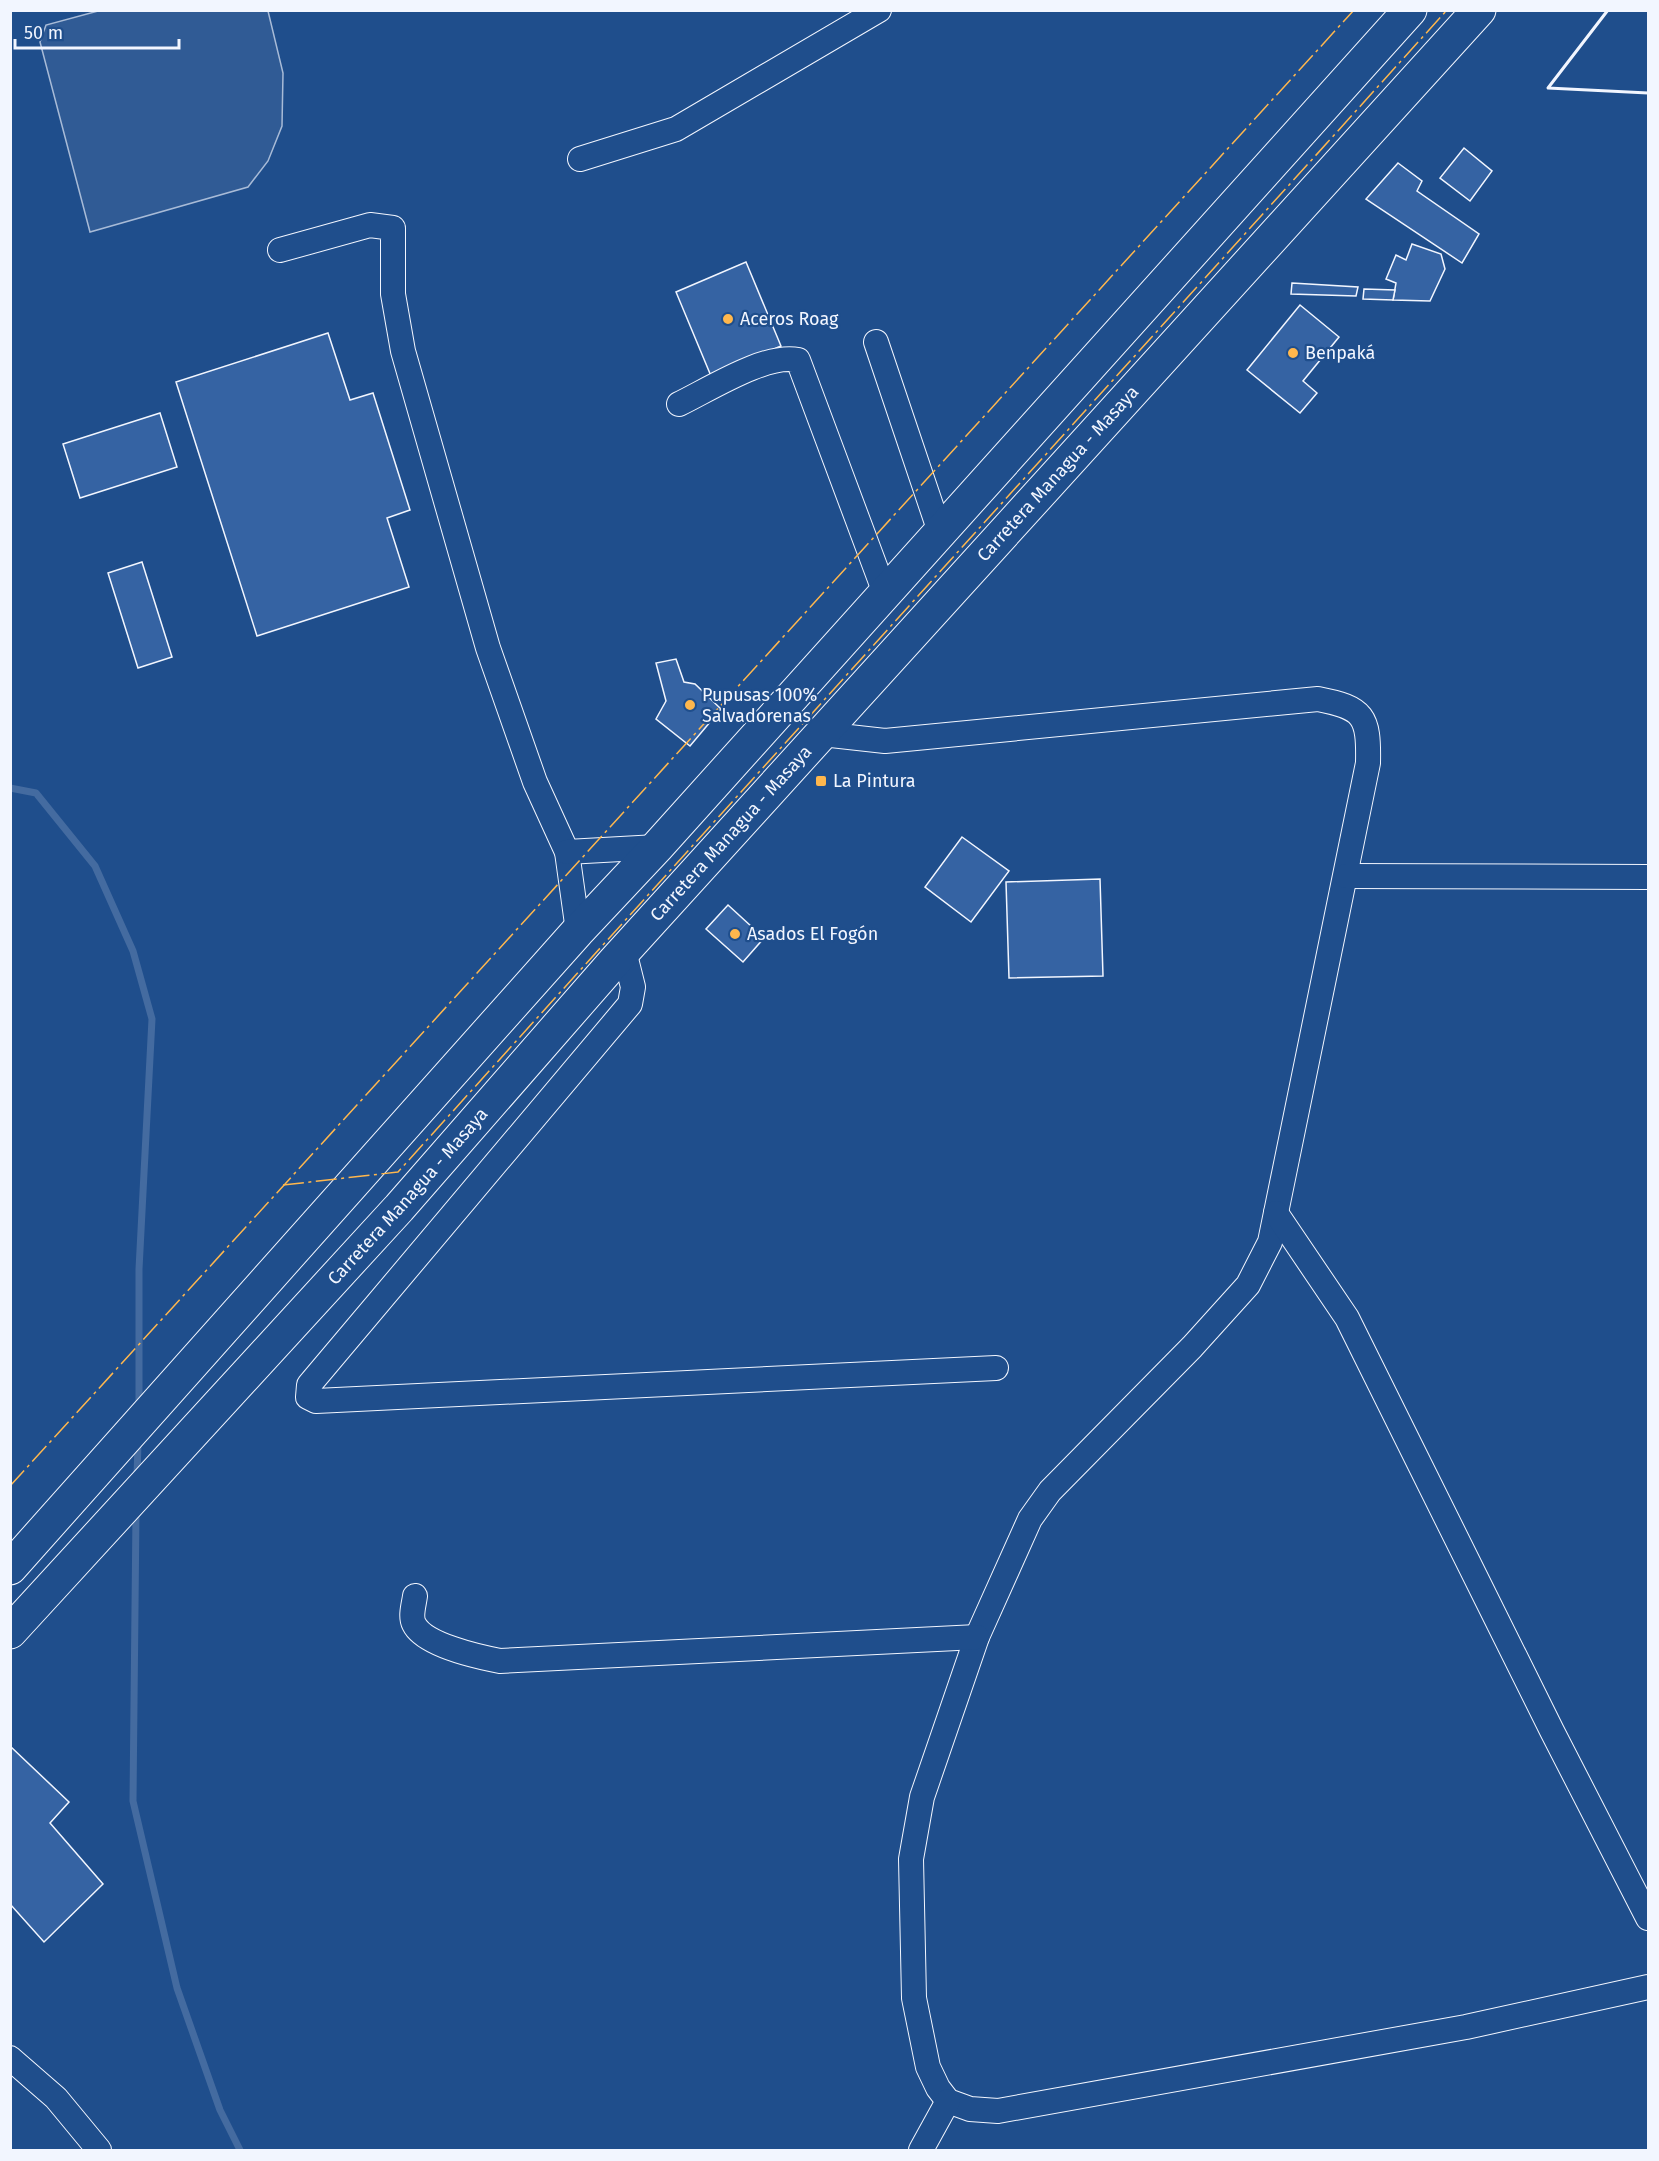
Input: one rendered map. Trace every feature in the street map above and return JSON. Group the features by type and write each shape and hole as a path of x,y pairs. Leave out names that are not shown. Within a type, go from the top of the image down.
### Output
{"highway":[{"path":"10,1568 578,931 657,847 885,592 1195,252 1410,10"},
{"name":"Carretera Managua - Masaya","path":"10,1632 399,1208 624,951 1232,285 1479,10"},
{"path":"1244,195 1237,209 1239,225 1252,236 1268,237 1281,228"},
{"path":"1195,252 1208,246 1222,247 1233,257 1237,271 1232,285"},
{"path":"657,847 687,834 715,815 771,750 799,739 822,734"},
{"path":"523,1066 553,1014 587,969 588,949 578,931"}],"street":[{"path":"580,159 676,129 879,10"},
{"path":"280,250 370,225 393,228 393,294 403,351 488,648 535,782 567,852 578,931"},
{"path":"876,342 940,532"},
{"path":"679,404 768,362 786,357 798,360 885,592"},
{"path":"822,734 885,741 1318,699 1344,704 1356,711 1369,734 1368,762 1346,876 1270,1242 1248,1285 1192,1347 1050,1491 1030,1519 977,1637 922,1797 911,1859 914,1998 927,2067 948,2101 970,2109 998,2111 1466,2028 1648,1987"},
{"path":"567,852 657,847"},
{"path":"1346,876 1648,877"},
{"path":"624,951 633,987 630,1004 309,1385 308,1397 316,1401 996,1368"},
{"path":"1276,1213 1347,1318 1552,1731 1648,1918"},
{"path":"415,1596 412,1617 415,1626 444,1644 469,1655 500,1661 977,1637"},
{"path":"10,2058 56,2098 99,2151"},
{"path":"921,2151 948,2101"}],"shaded area":[{"path":"98,11 268,11 283,73 282,126 268,161 248,187 90,232 40,42 46,25"}],"building":[{"path":"1464,148 1492,171 1470,201 1440,178"},
{"path":"1398,163 1422,181 1417,191 1479,234 1462,263 1366,199"},
{"path":"1412,244 1441,254 1445,269 1430,301 1393,300 1396,283 1386,279 1396,255 1406,260"},
{"name":"Aceros Roag","path":"746,262 781,346 711,376 676,292"},
{"path":"1292,283 1358,287 1356,296 1291,294"},
{"path":"1364,289 1395,290 1393,300 1363,299"},
{"name":"Benpaká","path":"1300,305 1339,337 1303,381 1317,393 1300,413 1247,370"},
{"path":"328,333 350,400 373,393 410,510 387,518 409,587 257,636 176,382"},
{"path":"160,413 177,467 80,498 63,444"},
{"path":"142,562 172,657 138,668 108,573"},
{"name":"Pupusas 100% Salvadorenas","path":"676,659 684,682 695,684 721,709 690,746 656,719 666,701 656,663"},
{"path":"962,837 1009,871 971,922 925,887"},
{"path":"1100,879 1103,976 1009,978 1006,882"},
{"name":"Asados El Fogón","path":"728,905 764,938 743,962 706,929"},
{"path":"10,1746 69,1802 50,1823 103,1884 44,1942 10,1904"}],"waterway":[{"path":"10,788 36,793 95,866 133,951 152,1019 139,1269 139,1408"},
{"path":"137,1477 138,1443"},
{"path":"136,1512 133,1801 177,1988 220,2110 240,2150"}],"wall":[{"path":"1608,10 1548,88 1648,93"}],"power":[{"path":"10,1486 1354,10"},
{"path":"283,1185 398,1172 1447,10"}],"place":[{"name":"Aceros Roag","path":"728,319"},
{"name":"Benpaká","path":"1293,353"},
{"name":"Pupusas 100% Salvadorenas","path":"690,705"},
{"name":"La Pintura","path":"821,781"},
{"name":"Asados El Fogón","path":"735,934"}]}
